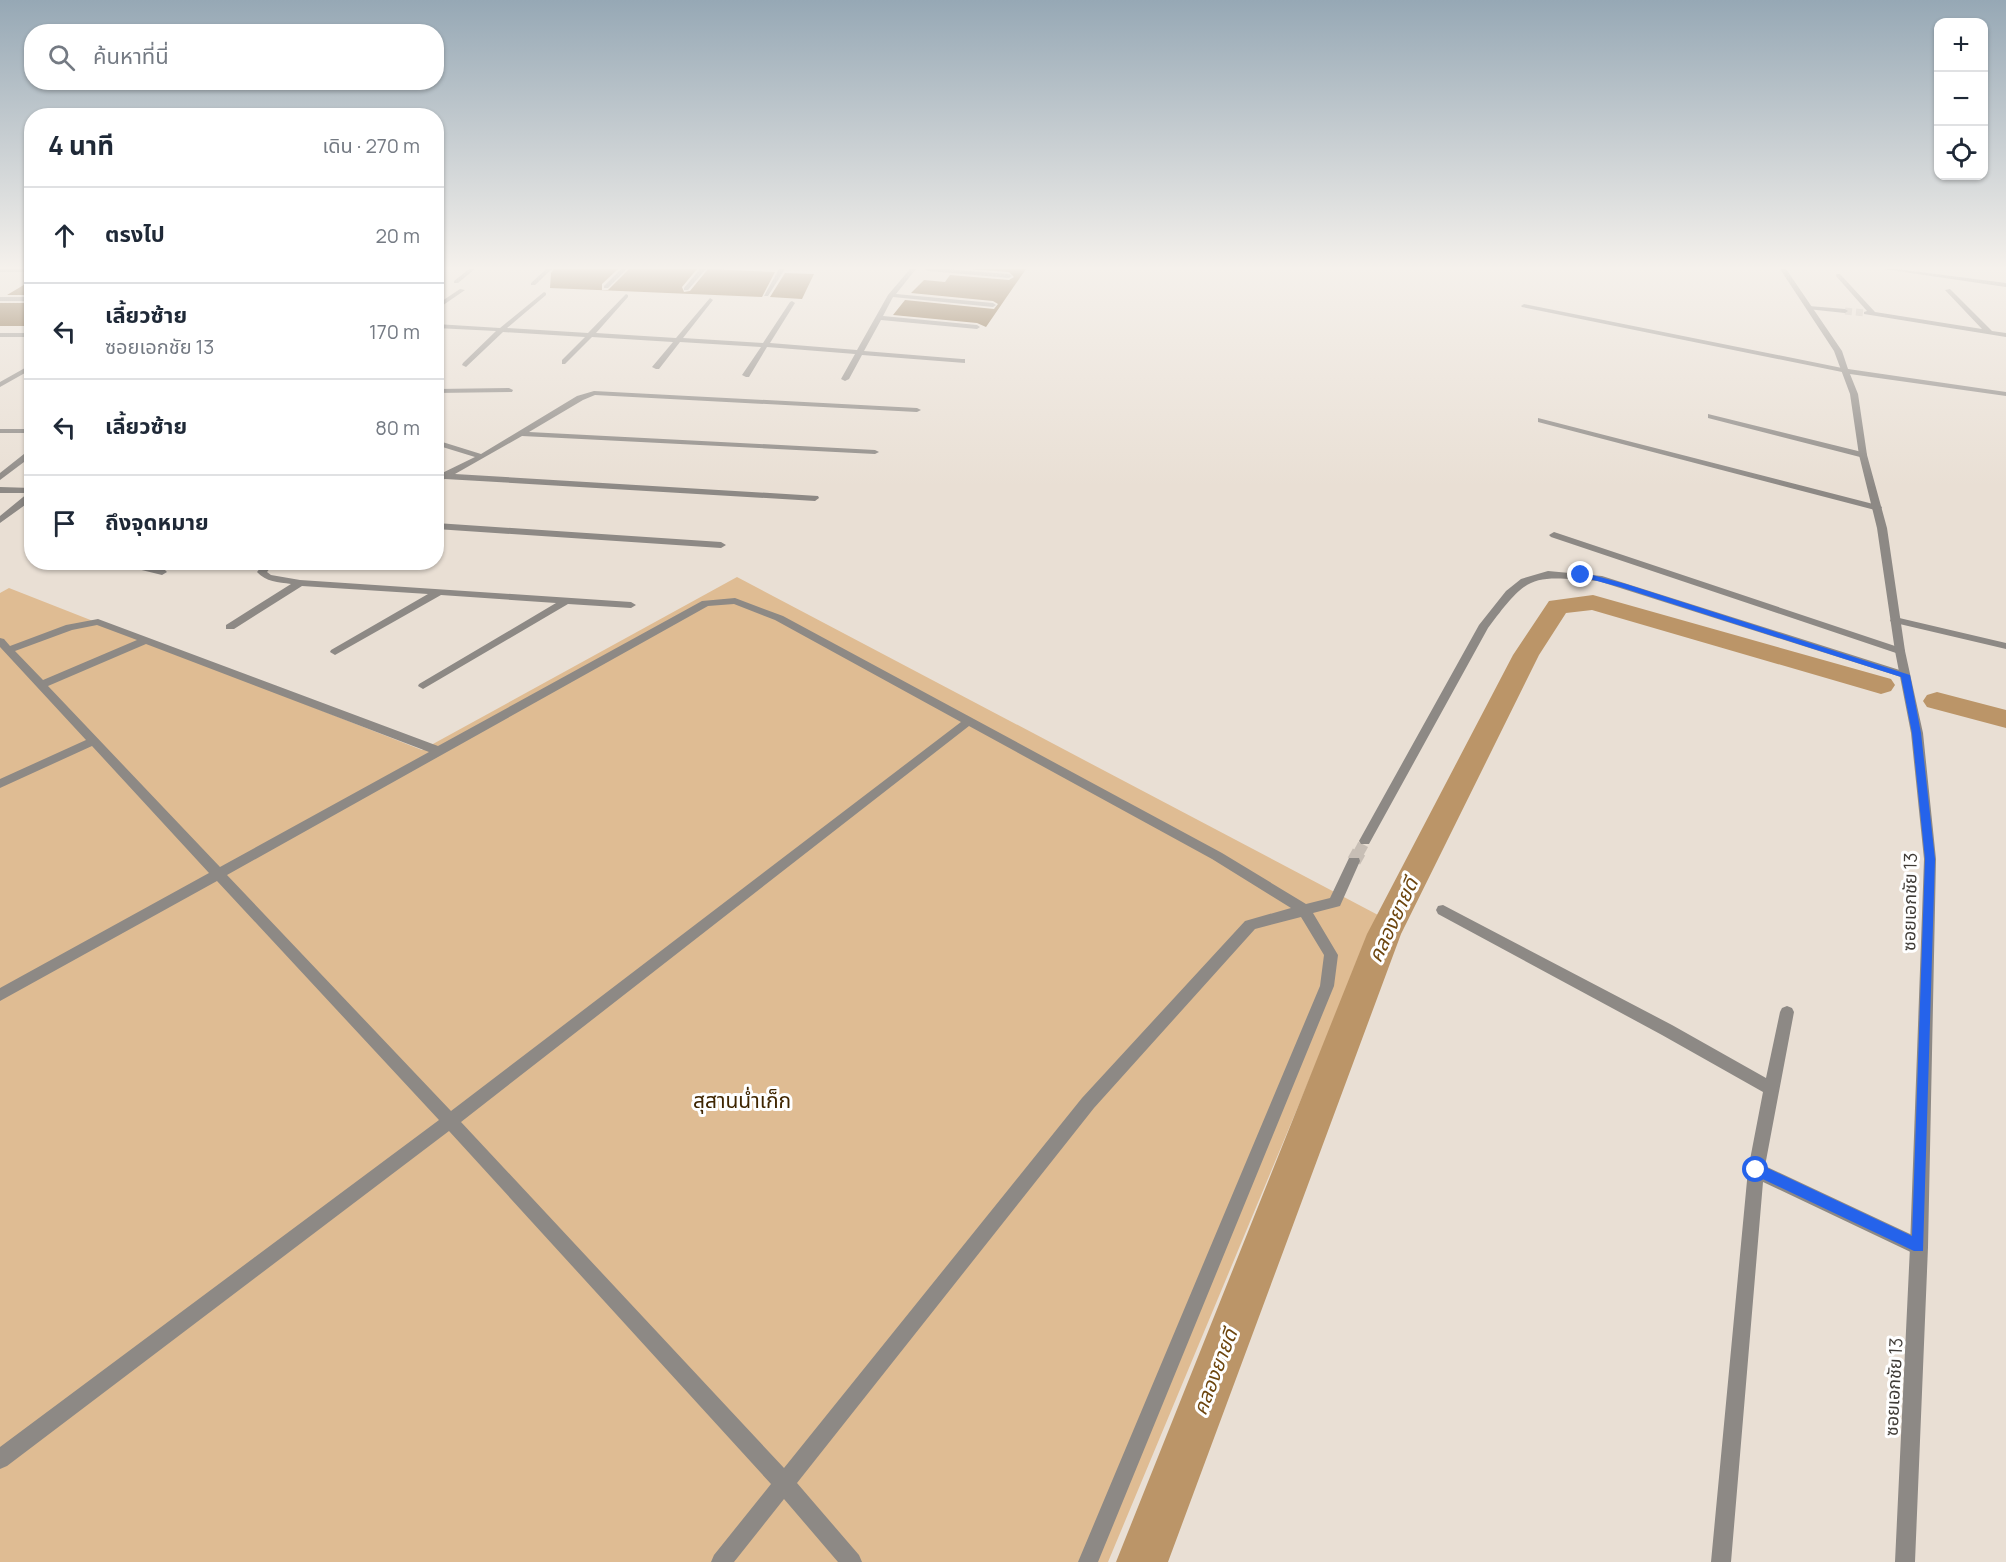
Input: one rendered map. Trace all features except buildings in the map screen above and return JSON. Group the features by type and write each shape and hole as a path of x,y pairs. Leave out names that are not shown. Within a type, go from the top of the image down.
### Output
{"street":[{"path":"466,365 489,342"},
{"path":"565,362 582,342"},
{"path":"656,367 678,342"},
{"path":"699,342 860,351 962,361"},
{"path":"746,375 769,342"},
{"path":"845,379 865,342"},
{"path":"1702,342 1847,371 2006,394"},
{"name":"ซอยเอกชัย 13","path":"1829,342 1847,371 1854,394 1863,455 1878,508 1900,651 1917,733 1930,859 1905,1562"},
{"path":"0,385 24,371"},
{"path":"444,391 509,390"},
{"path":"444,476 482,457 580,398 594,393 917,410"},
{"path":"1711,416 1863,455"},
{"path":"1541,420 1878,508"},
{"path":"0,431 24,431"},
{"path":"519,434 875,452"},
{"path":"444,445 482,457"},
{"path":"0,477 24,458"},
{"path":"444,478 815,498"},
{"path":"0,490 24,491"},
{"path":"0,520 24,501"},
{"path":"444,527 721,545"},
{"path":"1554,535 1900,651"},
{"path":"152,570 162,572"},
{"path":"264,570 262,572 268,577 300,583 631,605"},
{"path":"1365,841 1483,627 1509,593 1535,576 1562,573 1599,578 1905,675"},
{"path":"230,627 300,583"},
{"path":"335,652 439,593"},
{"path":"423,686 566,601"},
{"path":"0,995 216,873 706,603 735,601 779,618 1217,856 1303,909 1331,955 1327,986 1088,1562"},
{"path":"1895,621 2006,646"},
{"path":"439,751 98,622 4,646 450,1120 785,1484 852,1562"},
{"path":"40,685 147,640"},
{"path":"0,1459 450,1120 969,721"},
{"path":"0,784 93,741"},
{"path":"721,1562 1088,1103 1250,925 1335,902 1354,861"},
{"path":"1443,910 1668,1030 1772,1089"},
{"path":"1721,1562 1756,1170 1787,1012"},
{"path":"1756,1170 1918,1246"}],"green space":[{"name":"สุสานน่ำเก็ก","path":"737,577 1378,915 1108,1562 0,1562 0,593 9,588 422,750"}],"waterway":[{"name":"คลองยายดี","path":"1142,1562 1384,934 1526,655 1558,606 1593,602 1881,685"},
{"name":"คลองยายดี","path":"1937,701 2006,719"}],"tunnel":[{"path":"1358,854 1365,841"},
{"path":"1354,861 1359,852"}],"route":[{"path":"1581,575 1623,585 1905,675 1917,733 1930,859 1918,1246 1756,1170"}]}
